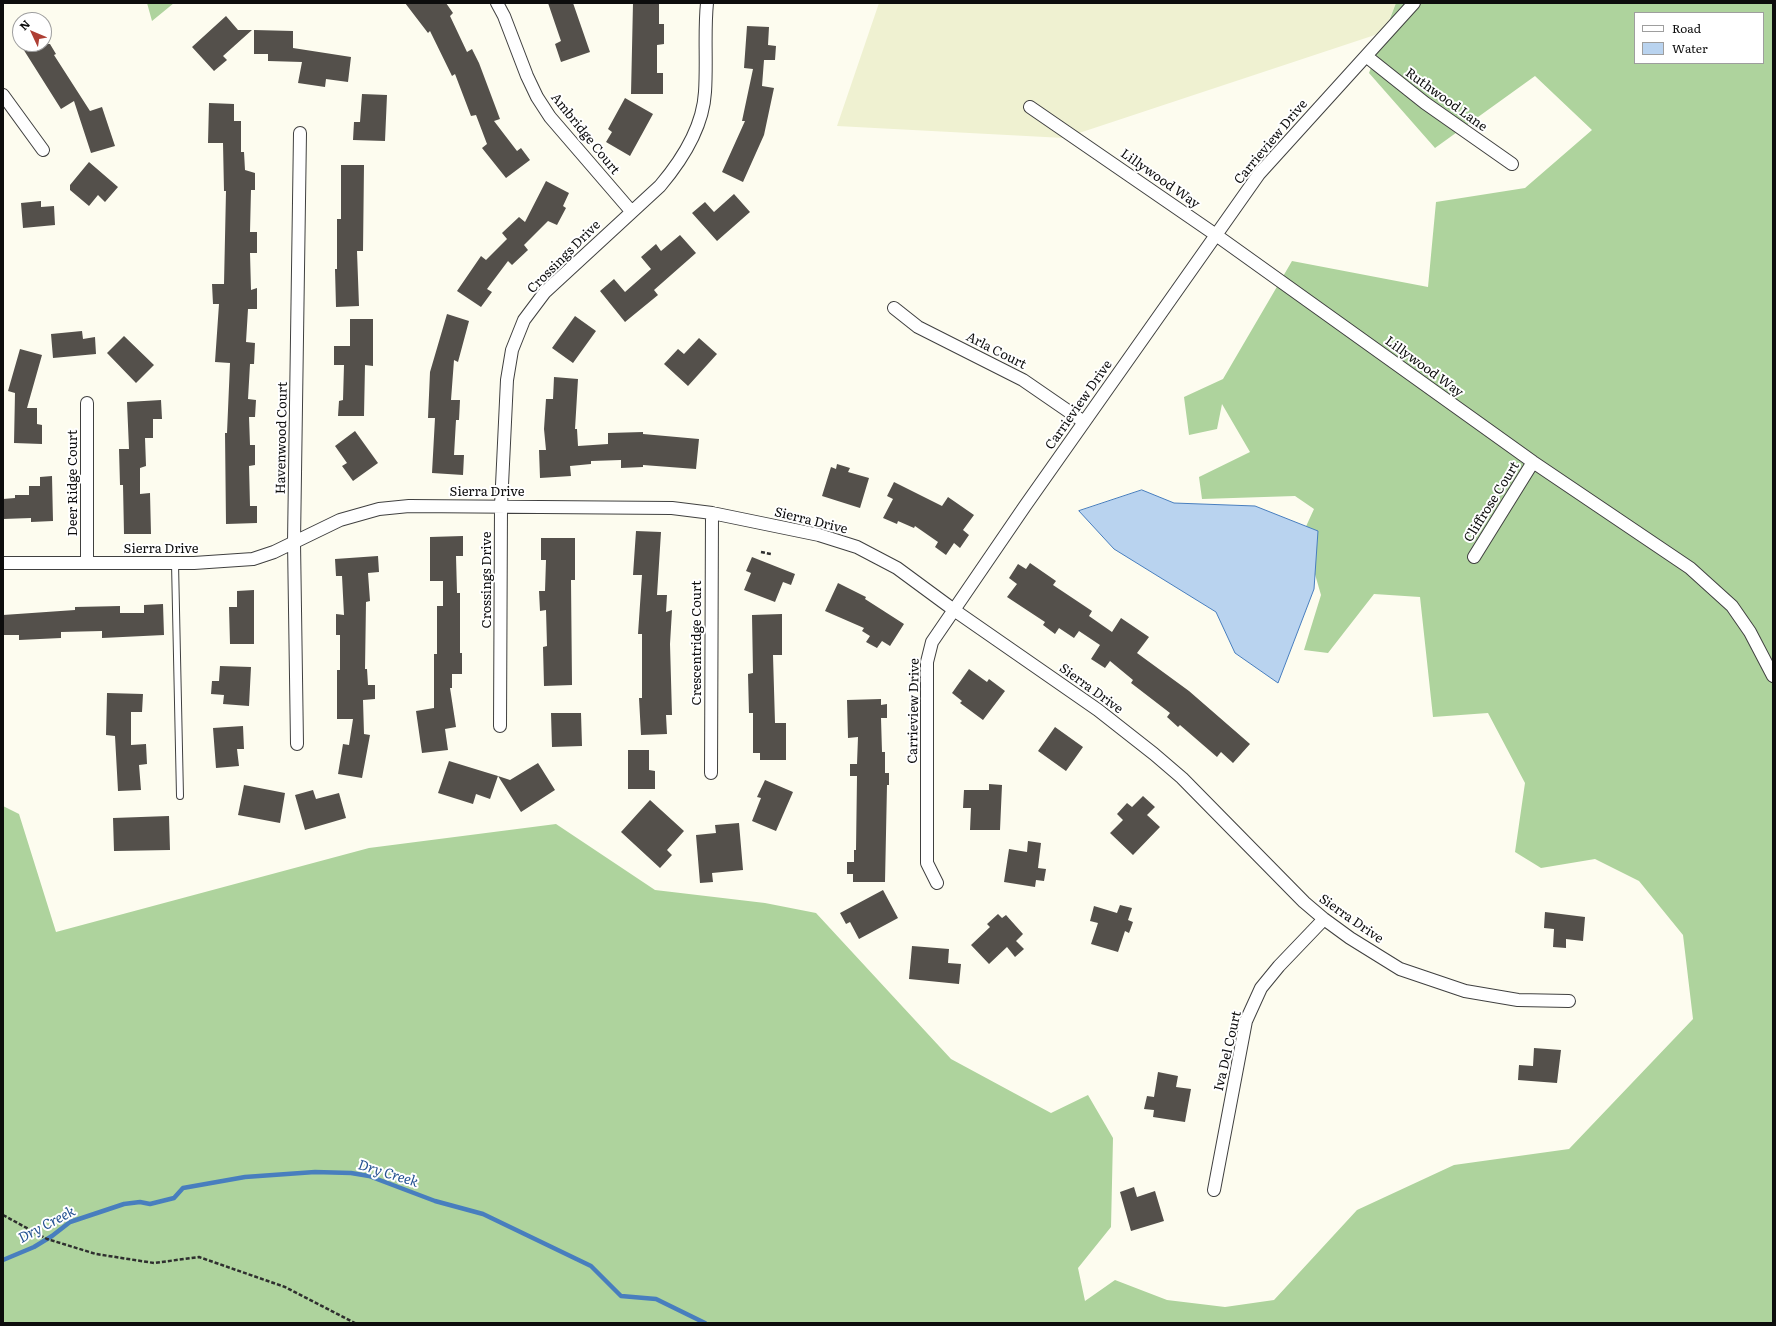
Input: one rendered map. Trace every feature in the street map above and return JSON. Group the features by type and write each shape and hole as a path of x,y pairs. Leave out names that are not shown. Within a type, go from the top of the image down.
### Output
{"street":[{"name":"Ambridge Court","path":"497,3 504,16 527,76 546,110 631,211"},
{"name":"Crossings Drive","path":"500,726 502,506 507,380 512,350 524,320 545,292 631,211 660,186 674,170 692,140 706,93 707,3"},
{"name":"Carrieview Drive","path":"937,883 927,863 927,662 932,642 1084,422 1259,174 1414,3"},
{"name":"Ruthwood Lane","path":"1366,56 1424,104 1512,164"},
{"path":"3,95 43,150"},
{"name":"Lillywood Way","path":"1030,107 1216,235 1533,462 1690,568 1732,606 1750,632 1773,676"},
{"name":"Havenwood Court","path":"297,744 294,542 300,133"},
{"name":"Arla Court","path":"894,308 918,327 1023,380 1084,422"},
{"name":"Deer Ridge Court","path":"87,403 87,563"},
{"name":"Cliffrose Court","path":"1474,556 1533,462"},
{"name":"Sierra Drive","path":"3,563 175,563 253,559 274,552 340,520 379,509 409,506 672,508 712,513 819,535 857,548 897,568 954,610 1098,710 1182,778 1324,919 1350,938 1400,968 1465,991 1518,1000 1569,1001"},
{"name":"Crescentridge Court","path":"710,773 712,513"},
{"name":"Iva Del Court","path":"1214,1190 1246,1022 1261,988 1278,966 1324,919"}],"lane":[{"path":"175,563 180,796"}],"path":[{"path":"761,552 771,554"},
{"path":"3,1215 47,1239 96,1254 154,1264 199,1257 285,1287 355,1323"}],"green space":[{"path":"147,3 174,3 152,21"},
{"path":"879,3 1396,3 1384,32 1064,138 837,126"},
{"path":"1396,3 1773,3 1773,1323 3,1323 3,806 19,814 56,932 369,848 556,824 655,890 765,903 816,913 951,1059 1051,1113 1088,1095 1113,1138 1111,1227 1078,1268 1085,1301 1115,1280 1167,1300 1225,1307 1274,1300 1357,1210 1454,1165 1569,1149 1693,1019 1683,935 1639,881 1595,859 1541,868 1515,852 1525,783 1488,713 1433,717 1420,597 1374,594 1328,653 1304,650 1321,595 1303,533 1314,509 1295,496 1202,499 1199,477 1250,452 1222,404 1217,429 1189,435 1184,397 1223,379 1292,261 1428,287 1436,202 1525,188 1592,130 1535,76 1435,148 1369,73"}],"water":[{"path":"1142,490 1174,503 1255,506 1318,531 1314,589 1278,683 1235,653 1216,612 1114,549 1079,511"}],"building":[{"path":"405,3 446,3 453,13 450,16 467,52 472,49 479,63 500,119 494,121 517,151 521,148 530,160 506,178 482,148 487,144 476,115 471,116 455,74 452,76 430,31 428,33"},
{"path":"548,3 573,3 590,52 561,62 555,44 561,41"},
{"path":"633,3 659,3 659,24 664,24 664,44 657,45 657,73 663,73 663,94 631,94"},
{"path":"226,16 238,30 252,30 223,56 227,60 214,71 192,47"},
{"path":"747,26 769,27 768,45 776,46 775,60 764,60 762,86 774,88 764,135 743,182 722,172 745,121 742,121 753,69 744,68"},
{"path":"254,30 293,31 293,48 351,57 348,82 326,79 325,87 298,83 302,62 268,61 268,54 254,54"},
{"path":"52,47 56,54 54,55 90,111 102,107 115,146 91,153 74,101 61,109 25,52 52,52"},
{"path":"362,94 387,95 385,141 353,140 354,122 360,122"},
{"path":"625,98 653,114 630,156 606,142 612,132 608,129"},
{"path":"209,103 234,104 234,121 241,121 241,152 244,152 245,170 255,173 255,190 251,190 250,232 257,232 257,253 250,253 251,290 257,288 257,309 248,309 246,342 255,343 254,364 250,364 248,399 256,400 255,417 249,417 250,445 255,445 255,465 249,466 250,506 257,506 257,523 226,524 225,433 227,433 230,363 215,362 219,304 213,304 212,284 224,284 226,191 224,191 223,143 208,143"},
{"path":"89,162 118,187 105,202 98,195 89,206 70,190 70,185"},
{"path":"341,165 364,165 363,251 357,251 359,306 336,307 335,269 337,269 337,219 341,219"},
{"path":"546,181 569,193 563,206 566,208 557,225 548,221 524,245 528,250 512,265 508,261 487,289 492,292 481,307 457,291 481,256 486,260 507,239 502,233 519,217 525,222"},
{"path":"734,194 750,212 717,241 692,213 705,202 714,212"},
{"path":"41,201 41,207 54,206 55,225 23,228 21,203"},
{"path":"680,235 696,253 654,290 658,295 625,322 600,291 614,279 625,292 651,269 641,257 656,244 661,251"},
{"path":"447,314 469,321 458,362 454,360 451,400 460,400 459,420 456,420 454,455 464,455 463,475 432,473 435,418 428,418 430,372"},
{"path":"575,316 596,331 573,363 552,348"},
{"path":"350,319 373,319 373,366 365,365 364,416 338,416 339,401 343,400 344,365 334,365 334,346 350,346"},
{"path":"82,331 83,339 95,337 96,354 53,358 51,334"},
{"path":"124,336 154,365 136,383 107,353"},
{"path":"699,338 717,354 688,386 664,364 678,349 684,354"},
{"path":"20,349 42,355 27,408 37,408 37,424 42,425 42,444 14,443 15,393 8,391"},
{"path":"554,377 578,379 575,429 577,429 578,446 608,444 608,433 643,432 643,434 699,439 696,469 643,465 643,467 621,468 621,460 591,461 591,464 570,466 571,476 540,478 539,450 546,450 544,429 546,399 553,399"},
{"path":"161,400 162,419 153,419 153,438 145,438 146,466 140,468 140,494 150,493 151,534 124,534 123,485 120,485 119,449 129,449 127,402"},
{"path":"355,431 378,463 353,481 342,466 347,463 335,446"},
{"path":"837,464 850,468 848,472 869,478 860,508 822,496 831,467 836,469"},
{"path":"52,476 53,521 31,522 31,518 3,519 3,499 15,498 15,495 29,495 29,486 40,486 40,477"},
{"path":"894,482 942,506 948,497 974,515 963,530 969,535 960,548 954,543 946,555 935,547 938,542 915,526 914,528 898,521 897,524 883,518 893,499 887,496"},
{"path":"636,531 661,532 657,595 667,595 666,612 672,610 670,644 672,715 666,715 667,734 641,735 639,698 642,698 642,634 638,634 642,575 633,575"},
{"path":"463,536 463,556 456,556 457,593 460,593 460,653 462,653 462,674 452,674 452,688 450,688 456,727 445,729 448,750 422,753 416,711 434,708 434,654 437,654 437,606 443,606 443,581 430,581 430,537"},
{"path":"541,538 575,538 575,580 571,580 572,685 544,686 543,647 547,646 546,610 540,611 539,591 545,591 546,560 541,560"},
{"path":"378,556 379,572 368,573 370,601 366,602 365,669 367,669 368,685 375,685 375,699 363,700 364,734 370,735 362,778 338,774 343,744 349,745 353,719 337,719 337,670 340,670 340,635 336,635 336,614 344,615 342,576 336,576 335,559"},
{"path":"752,557 795,574 791,585 783,582 775,602 744,590 751,573 746,571"},
{"path":"1030,563 1056,581 1053,585 1092,611 1089,616 1112,632 1121,618 1149,637 1137,653 1189,691 1250,744 1233,763 1221,752 1217,757 1180,725 1178,727 1167,717 1170,713 1131,683 1133,680 1110,661 1105,668 1091,659 1100,645 1079,631 1074,638 1059,628 1055,634 1043,625 1045,622 1007,597 1017,584 1009,578 1018,564 1026,569"},
{"path":"838,583 866,597 865,599 904,624 890,646 882,641 877,648 866,642 870,636 862,631 864,628 825,611"},
{"path":"254,590 254,644 230,644 229,607 237,607 237,591"},
{"path":"163,604 164,635 102,638 102,631 61,632 61,638 19,640 19,635 3,635 3,615 75,610 75,607 120,606 120,613 144,613 144,605"},
{"path":"782,614 782,655 773,655 775,723 786,723 786,760 760,760 760,753 753,753 753,713 749,713 748,674 753,673 752,615"},
{"path":"220,666 251,667 249,706 223,704 224,695 211,694 212,681 219,681"},
{"path":"969,669 987,682 989,679 1005,691 983,720 960,703 962,701 952,693"},
{"path":"107,693 143,694 142,712 131,712 131,745 146,744 147,764 139,765 141,790 118,791 115,736 106,735"},
{"path":"881,699 881,705 887,704 887,718 881,718 882,752 885,752 885,773 889,773 889,785 887,785 885,882 853,882 853,874 847,874 847,862 854,862 854,850 856,850 857,776 850,776 850,764 857,764 858,737 848,738 847,700"},
{"path":"551,713 581,713 582,746 552,747"},
{"path":"243,726 244,749 237,749 239,766 216,768 213,728"},
{"path":"1055,727 1083,747 1066,771 1038,751"},
{"path":"628,750 649,750 649,770 655,771 655,789 628,789"},
{"path":"449,761 498,776 490,799 476,794 473,804 438,793"},
{"path":"538,763 555,790 521,812 498,776 510,780"},
{"path":"765,780 793,792 776,831 752,821 761,798 757,797"},
{"path":"989,784 1002,785 1000,830 970,830 971,808 963,808 964,790 989,790"},
{"path":"244,785 285,793 280,823 238,815"},
{"path":"313,790 316,799 339,793 346,818 305,830 295,795"},
{"path":"1143,796 1155,807 1147,815 1160,827 1133,855 1110,833 1123,820 1117,814 1127,803 1132,807"},
{"path":"650,800 684,831 667,850 672,855 660,868 621,832"},
{"path":"169,816 170,850 114,851 113,818"},
{"path":"739,823 743,870 712,873 713,882 700,883 696,835 716,833 715,825"},
{"path":"1028,841 1041,843 1038,868 1046,869 1044,881 1036,880 1035,887 1004,882 1009,849 1027,852"},
{"path":"883,890 898,918 859,939 850,922 846,924 840,913"},
{"path":"1120,905 1132,908 1128,920 1133,922 1129,933 1125,931 1118,952 1091,944 1098,923 1090,921 1094,906 1117,913"},
{"path":"1545,912 1585,917 1583,941 1566,939 1566,948 1553,947 1554,929 1544,928"},
{"path":"998,914 1002,918 1006,915 1023,934 1016,941 1024,949 1015,957 1007,947 989,964 971,945 990,927 987,924"},
{"path":"912,946 949,949 948,963 961,964 959,984 909,979"},
{"path":"1534,1048 1561,1050 1557,1083 1518,1080 1519,1065 1533,1066"},
{"path":"1158,1072 1178,1076 1176,1087 1191,1089 1185,1122 1153,1117 1154,1110 1144,1109 1147,1096 1154,1097"},
{"path":"1134,1187 1137,1197 1155,1191 1164,1221 1131,1231 1120,1192"}],"waterway":[{"name":"Dry Creek","path":"3,1260 34,1247 52,1236 70,1222 124,1204 140,1202 150,1204 174,1198 183,1188 245,1177 315,1172 351,1173 369,1176 435,1201 483,1214 591,1266 621,1296 656,1299 705,1323"}]}
